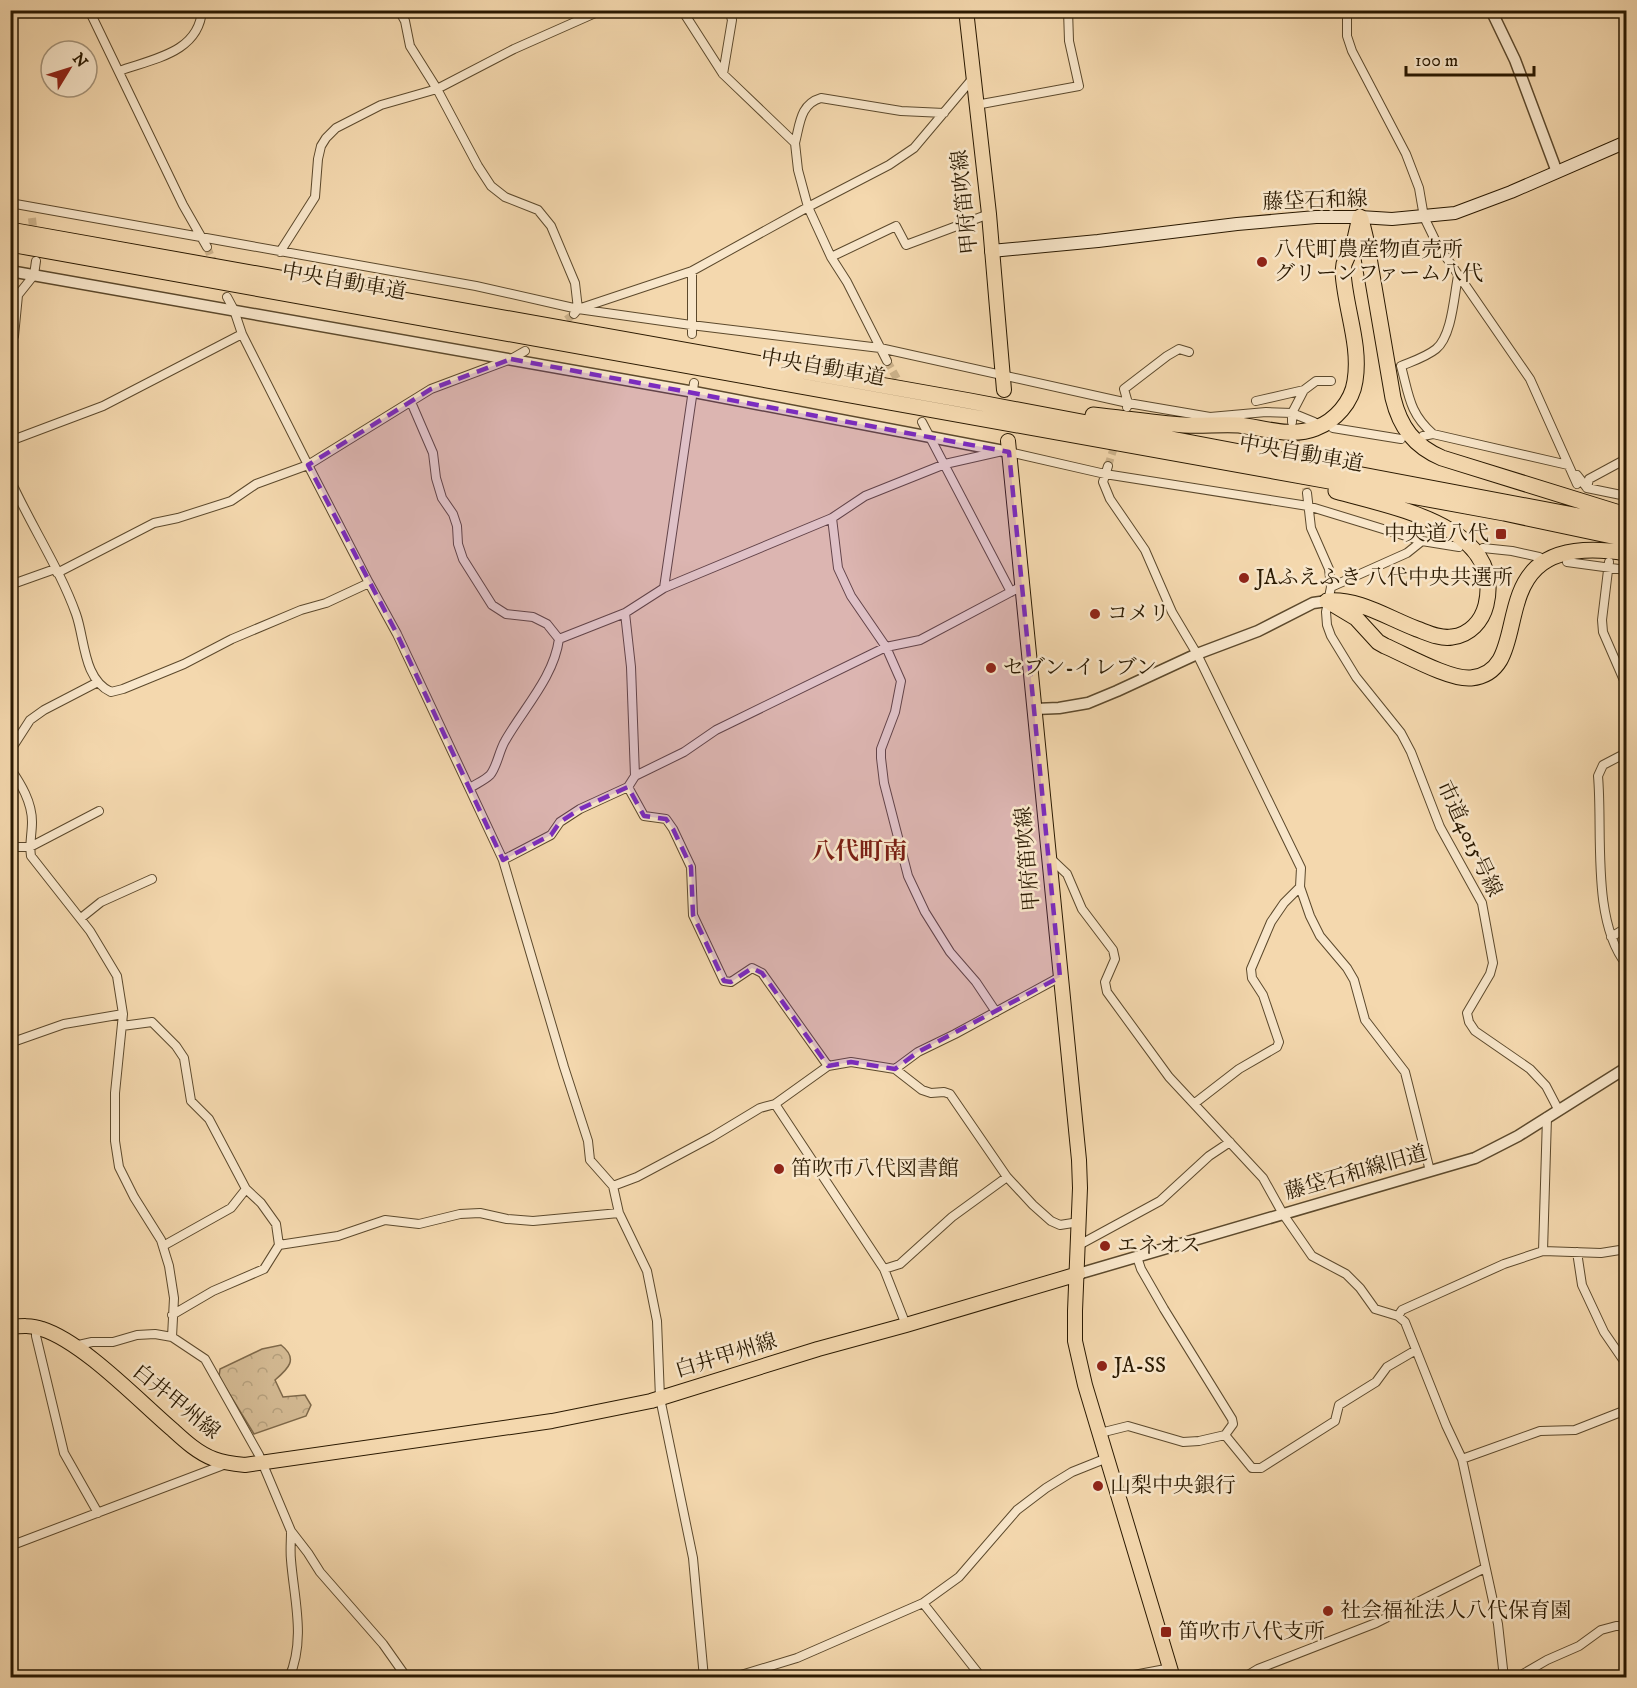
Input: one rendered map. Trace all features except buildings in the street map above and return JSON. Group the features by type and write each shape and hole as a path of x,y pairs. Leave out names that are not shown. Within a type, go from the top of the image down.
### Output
{"highway":[{"path":"970,401 1184,425 1238,425 1292,432 1316,428 1330,420 1342,409 1355,383 1355,350 1343,272 1360,217"},
{"path":"1360,217 1393,398 1400,422 1407,434 1429,453 1442,458 1626,515"},
{"name":"中央自動車道","path":"10,230 970,401 1626,525"},
{"name":"中央自動車道","path":"10,244 1503,513 1626,539"},
{"path":"1108,441 1329,488 1419,516 1449,529 1469,544 1478,554 1488,586 1486,607 1477,624 1470,630 1452,637 1431,634 1329,594"},
{"path":"1329,594 1378,642 1446,673 1470,678 1491,670 1505,654 1520,590 1534,570 1545,561 1560,554 1575,551 1626,553"}],"main road":[{"name":"甲府笛吹線","path":"966,10 989,214 1003,383"},
{"name":"藤垈石和線","path":"991,251 1316,217 1392,219 1455,213 1595,157 1626,142"},
{"name":"甲府笛吹線","path":"1007,448 1016,589 1035,710 1079,1160 1078,1274"},
{"name":"白井甲州線","path":"10,1327 24,1326 43,1329 74,1346 90,1357 192,1446 212,1459 226,1463 262,1464 309,1455 552,1420 660,1398 818,1349 1078,1274"},
{"path":"1078,1274 1075,1341 1084,1385 1172,1673"}],"street":[{"path":"89,10 183,205 205,243"},
{"path":"119,71 179,50 195,34 201,20 202,10"},
{"path":"399,10 405,21 410,46 491,186 505,197 538,210 551,226 575,283 576,311"},
{"path":"280,252 315,197 318,159 326,138 336,128 381,105 437,90 514,49 602,10"},
{"path":"682,10 723,74 795,143"},
{"path":"723,74 732,20 729,10"},
{"path":"976,105 1079,86 1069,41 1068,10"},
{"path":"1347,10 1347,36 1352,51 1406,154 1419,188 1424,217 1437,244 1530,379 1577,484"},
{"path":"1491,10 1515,60 1557,172"},
{"path":"576,311 692,271 889,165 914,148 973,78"},
{"path":"887,361 847,282 831,257 808,207 798,170 795,143 803,111 812,101 821,98 902,111 944,113"},
{"path":"10,203 205,243 280,252 476,286 576,311 691,329 880,348 1003,383 1127,405 1210,417 1266,412 1314,422"},
{"path":"31,207 32,218"},
{"path":"831,257 896,226 906,245 989,214"},
{"path":"10,344 14,336 18,295 34,275 36,261"},
{"path":"10,271 511,359 694,387 931,436 1007,448 1107,470 1308,506 1422,541 1459,547"},
{"path":"691,329 692,271"},
{"path":"1433,434 1413,411 1401,366 1436,349 1444,340 1458,276"},
{"path":"227,297 242,334 308,465 398,634 503,860 588,1141 590,1160 613,1186 619,1213 647,1271 657,1321 660,1398 693,1558 704,1677"},
{"path":"10,441 103,406 242,334"},
{"path":"1127,405 1124,389 1179,349 1189,352"},
{"path":"10,585 56,571 154,523 231,501 256,484 308,465 430,389 511,359 525,351"},
{"path":"1256,401 1304,390 1316,381 1331,381"},
{"path":"664,588 694,387"},
{"path":"1292,417 1304,390"},
{"path":"411,402 433,453 436,478 442,498 453,514 463,559 492,605 506,614 533,617 547,624 559,639 557,652 550,667 505,741 490,775 470,788"},
{"path":"503,860 551,835 560,822 580,809 628,787 635,776 684,752 716,730 886,647 920,640 1016,589 922,422"},
{"path":"1333,428 1401,439"},
{"path":"1423,436 1433,434 1568,464 1587,488 1626,496"},
{"path":"559,639 625,613 664,588 832,518 865,496 945,464 1007,448"},
{"path":"1587,488 1589,479 1626,459"},
{"path":"1107,470 1103,482 1110,499 1145,550 1172,612 1197,654 1301,868 1300,887 1310,916 1320,936 1354,980 1365,1020 1405,1072 1430,1171"},
{"path":"10,479 76,614 86,657 98,682 111,692 184,664 270,622 326,603 369,583"},
{"path":"1307,493 1311,528 1329,569 1329,594"},
{"path":"832,518 837,568 851,596 886,647 901,681 895,712 881,749 881,758 884,783 908,876 925,912 950,952 976,982 996,1012"},
{"path":"1035,710 1088,703 1197,654 1258,631 1407,554 1422,541"},
{"path":"1483,548 1539,557"},
{"path":"1567,562 1609,564 1626,570"},
{"path":"1609,564 1602,620 1603,632 1626,685"},
{"name":"市道4015号線","path":"1329,594 1327,624 1331,636 1356,677 1401,733 1412,752 1440,826 1482,903 1492,963 1490,974 1467,1013 1468,1022 1475,1031 1530,1069 1546,1086 1558,1109"},
{"path":"625,613 631,667 635,776"},
{"path":"10,751 30,720 44,710 98,682"},
{"path":"1626,753 1603,765 1598,777 1602,896 1611,937 1626,964"},
{"path":"10,768 14,780 28,800 32,820 31,856 81,918 117,976 123,1014 115,1093 115,1141 119,1167 163,1246 169,1266 174,1298 172,1337"},
{"path":"628,787 644,816 666,819 673,829 691,867 693,915 724,981 731,982 752,968 762,973 828,1066"},
{"path":"10,844 30,847 99,812"},
{"path":"1049,857 1067,874 1082,909 1113,951 1115,959 1105,982 1107,992 1169,1077 1263,1178 1283,1214 1312,1256 1346,1274 1360,1288 1375,1309 1398,1316 1405,1322 1462,1459 1498,1624 1504,1677"},
{"path":"81,918 101,902 152,879"},
{"path":"1195,1103 1239,1069 1277,1047 1279,1042 1276,1032 1263,995 1252,978 1251,969 1271,922 1280,908 1300,887"},
{"path":"1611,937 1626,928"},
{"path":"895,1069 918,1052 1060,977"},
{"path":"10,1043 64,1024 123,1014"},
{"path":"122,1026 152,1022 176,1046 184,1058 191,1101 209,1119 246,1189 261,1203 276,1224 279,1245 264,1269 213,1291 172,1314"},
{"path":"613,1186 637,1177 760,1108 775,1104 828,1066 851,1062 895,1069 922,1090 950,1094 1007,1177 1051,1221 1060,1226 1079,1222"},
{"name":"藤垈石和線旧道","path":"1078,1274 1492,1151 1626,1068"},
{"path":"775,1104 884,1269 906,1325"},
{"path":"1543,1251 1547,1117"},
{"path":"1079,1245 1160,1201 1209,1156 1230,1143"},
{"path":"884,1269 900,1264 952,1217 1007,1177"},
{"path":"163,1246 231,1208 246,1189"},
{"path":"279,1245 338,1236 385,1220 419,1224 460,1214 480,1213 507,1219 533,1221 619,1213"},
{"path":"1398,1316 1402,1310 1504,1264 1543,1251 1601,1253 1626,1249"},
{"path":"1577,1252 1582,1285 1604,1332 1626,1364"},
{"path":"1100,1433 1128,1426 1183,1442 1199,1441 1225,1435 1233,1424 1164,1310 1141,1269 1137,1257"},
{"path":"36,1328 64,1453 98,1513"},
{"path":"74,1346 155,1334 172,1337 205,1359 247,1431 291,1531 320,1572 383,1644 407,1677"},
{"path":"1225,1435 1252,1468 1261,1468 1335,1421 1339,1405 1376,1382 1388,1367 1416,1350"},
{"path":"1462,1459 1540,1431 1575,1430 1626,1410"},
{"path":"731,1677 797,1658 923,1603 959,1576 1017,1510 1072,1472 1107,1458"},
{"path":"10,1546 226,1463"},
{"path":"289,1677 298,1636 297,1605 290,1559 291,1531"},
{"path":"1243,1677 1376,1623 1485,1568"},
{"path":"923,1603 982,1677"},
{"path":"1516,1677 1579,1646 1601,1630 1626,1626"},
{"path":"1118,1677 1172,1673"}],"highlighted area":[{"path":"511,359 1009,452 1060,977 918,1052 895,1069 851,1062 828,1066 762,973 752,968 731,982 724,981 693,915 691,867 673,829 666,819 644,816 628,787 580,809 560,822 551,835 503,860 397,634 308,465 431,389"}],"green space":[{"path":"281,1345 290,1359 290,1364 275,1380 283,1397 305,1395 311,1405 306,1416 254,1434 219,1377 220,1369 262,1349"}],"tunnel":[{"path":"32,218 34,237"},
{"path":"207,247 216,269"},
{"path":"557,327 574,314"},
{"path":"887,361 904,391"},
{"path":"1293,429 1307,493"},
{"path":"1108,466 1116,441"}],"place":[{"name":"八代町農産物直売所 グリーンファーム八代","path":"1262,262"},
{"name":"中央道八代","path":"1501,534"},
{"name":"JAふえふき 八代中央共選所","path":"1244,578"},
{"name":"コメリ","path":"1095,614"},
{"name":"セブン-イレブン","path":"991,668"},
{"name":"笛吹市八代図書館","path":"779,1169"},
{"name":"エネオス","path":"1105,1246"},
{"name":"JA-SS","path":"1102,1366"},
{"name":"山梨中央銀行","path":"1098,1486"},
{"name":"社会福祉法人八代保育園","path":"1328,1611"},
{"name":"笛吹市八代支所","path":"1166,1632"}],"district":[{"name":"八代町南","path":"859,852"}]}
